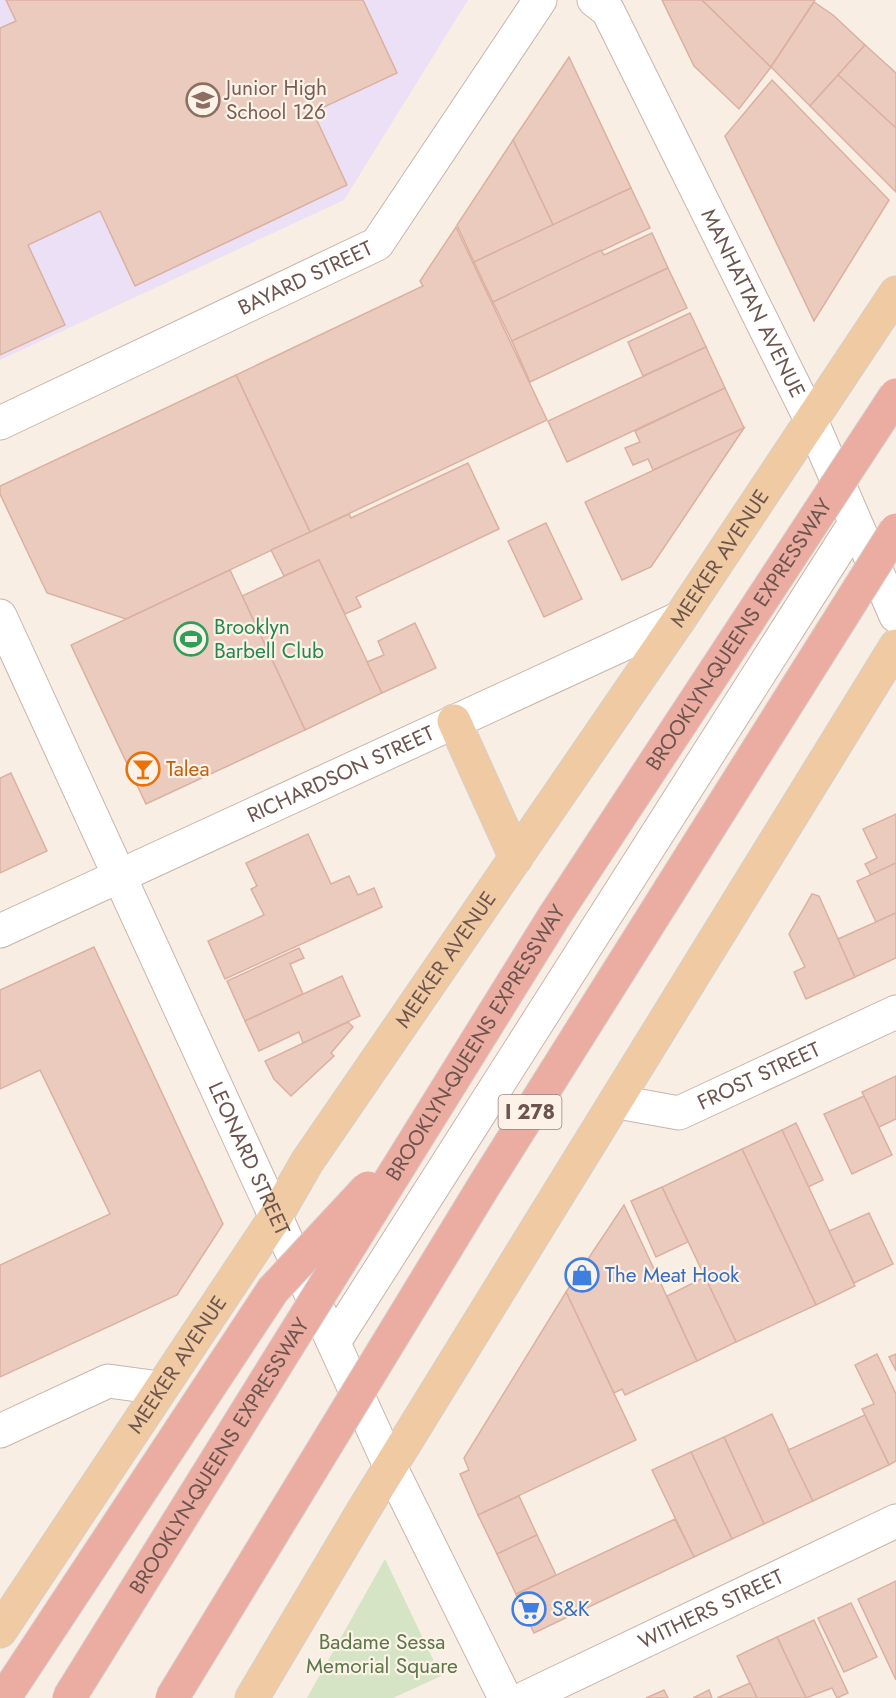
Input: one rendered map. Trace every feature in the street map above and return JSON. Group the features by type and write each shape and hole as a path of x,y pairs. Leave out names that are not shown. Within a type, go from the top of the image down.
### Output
{"highway":[{"name":"BROOKLYN-QUEENS EXPRESSWAY","path":"69,1698 555,915 896,395"},
{"name":"I 278","path":"172,1698 485,1184 896,530"},
{"path":"4,1698 273,1290 418,1134"}],"main road":[{"name":"MEEKER AVENUE","path":"0,1631 276,1216 307,1162 680,618 896,293"},
{"path":"252,1698 896,646"},
{"path":"454,721 516,858"}],"street":[{"name":"BAYARD STREET","path":"0,423 377,244 540,0"},
{"name":"MANHATTAN AVENUE","path":"594,0 608,11 811,420 896,616"},
{"path":"334,1342 855,523"},
{"name":"LEONARD STREET","path":"0,616 121,874 391,1468 505,1698"},
{"name":"RICHARDSON STREET","path":"0,931 680,618"},
{"name":"FROST STREET","path":"618,1102 679,1113 896,1012"},
{"path":"0,1431 108,1380 160,1388"},
{"name":"WITHERS STREET","path":"525,1698 896,1521"}],"shaded area":[{"name":"Junior High School 126","path":"0,0 468,0 344,200 0,360"}],"green space":[{"name":"Badame Sessa Memorial Square","path":"385,1559 441,1676 393,1698 307,1698"}],"building":[{"name":"Junior High School 126","path":"6,0 363,0 397,73 313,112 347,185 135,286 100,211 28,245 65,325 0,355 0,28 16,21"},
{"path":"662,0 702,0 771,67 739,109 694,66"},
{"path":"702,0 815,0 771,67"},
{"path":"814,2 833,15 865,45 810,106 771,67"},
{"path":"865,45 896,73 896,128 838,75"},
{"path":"569,57 631,188 553,225 513,140"},
{"path":"838,75 896,128 896,192 810,106"},
{"path":"772,80 889,200 814,321 725,136"},
{"path":"513,140 553,225 474,262 457,225"},
{"path":"631,188 650,228 493,302 474,262"},
{"path":"456,227 547,420 310,532 236,375 423,286 420,281"},
{"path":"652,233 668,268 512,341 493,302 601,250 604,255"},
{"path":"668,268 687,308 530,382 512,341"},
{"path":"690,313 706,347 643,376 628,342"},
{"path":"706,347 725,388 567,462 548,421"},
{"path":"236,375 310,532 126,619 47,593 0,494 0,486"},
{"path":"725,388 744,428 653,470 648,459 633,465 625,448 640,442 635,431"},
{"path":"744,428 651,567 622,580 585,502"},
{"path":"468,463 499,529 356,597 361,607 345,614 319,560 284,576 271,550 349,514 351,518"},
{"path":"546,523 582,599 544,617 508,541"},
{"path":"319,560 382,693 305,730 242,596"},
{"path":"230,570 305,730 146,804 71,645"},
{"path":"415,623 436,668 382,693 367,662 384,655 378,641"},
{"path":"11,773 47,851 0,873 0,778"},
{"path":"896,814 896,863 871,875 865,864 877,858 863,829"},
{"path":"308,834 331,884 349,876 358,895 374,888 382,907 225,979 208,941 264,915 251,889 257,886 246,863"},
{"path":"896,863 896,913 876,922 857,881"},
{"path":"812,894 819,896 855,977 806,999 794,972 805,967 789,934"},
{"path":"896,913 896,958 855,977 838,939"},
{"path":"94,947 223,1224 177,1295 0,1377 0,1265 110,1214 40,1070 0,1089 0,990"},
{"path":"299,948 304,958 290,964 303,994 245,1021 227,981"},
{"path":"342,976 360,1016 303,1043 299,1032 259,1051 245,1021"},
{"path":"348,1022 353,1027 331,1053 334,1056 291,1096 274,1079 265,1061"},
{"path":"896,1076 896,1119 879,1127 862,1092"},
{"path":"864,1096 892,1155 852,1174 824,1114"},
{"path":"796,1123 823,1180 808,1187 782,1130"},
{"path":"782,1130 855,1286 816,1305 742,1149"},
{"path":"742,1149 816,1305 736,1342 662,1187"},
{"path":"662,1187 688,1242 656,1257 631,1201"},
{"path":"624,1205 697,1361 625,1395 622,1389 614,1393 566,1292"},
{"path":"869,1213 893,1264 854,1283 829,1231"},
{"path":"705,1277 736,1342 697,1361 667,1296"},
{"path":"566,1292 636,1440 478,1515 460,1474 469,1470 464,1458"},
{"path":"877,1354 896,1394 896,1461 889,1465 862,1409 874,1404 855,1365"},
{"path":"896,1354 896,1371 889,1357"},
{"path":"772,1414 813,1501 764,1524 724,1437"},
{"path":"865,1415 889,1465 813,1501 788,1450"},
{"path":"724,1437 764,1524 732,1539 691,1452"},
{"path":"691,1452 732,1539 694,1557 652,1470"},
{"path":"519,1496 537,1535 497,1554 478,1515"},
{"path":"675,1519 694,1557 534,1633 516,1594"},
{"path":"537,1535 556,1575 516,1594 497,1554"},
{"path":"896,1581 896,1680 858,1599"},
{"path":"851,1603 877,1657 844,1672 818,1618"},
{"path":"814,1620 848,1693 837,1698 832,1688 806,1698 777,1637"},
{"path":"777,1637 806,1698 757,1698 737,1656"},
{"path":"750,1683 757,1698 717,1698"},
{"path":"664,1690 668,1698 646,1698"},
{"path":"709,1690 712,1698 693,1698"}],"place":[{"name":"Junior High School 126","path":"203,100"},
{"name":"Brooklyn Barbell Club","path":"191,639"},
{"name":"Talea","path":"143,769"},
{"name":"The Meat Hook","path":"582,1275"},
{"name":"S&K","path":"529,1609"}]}
